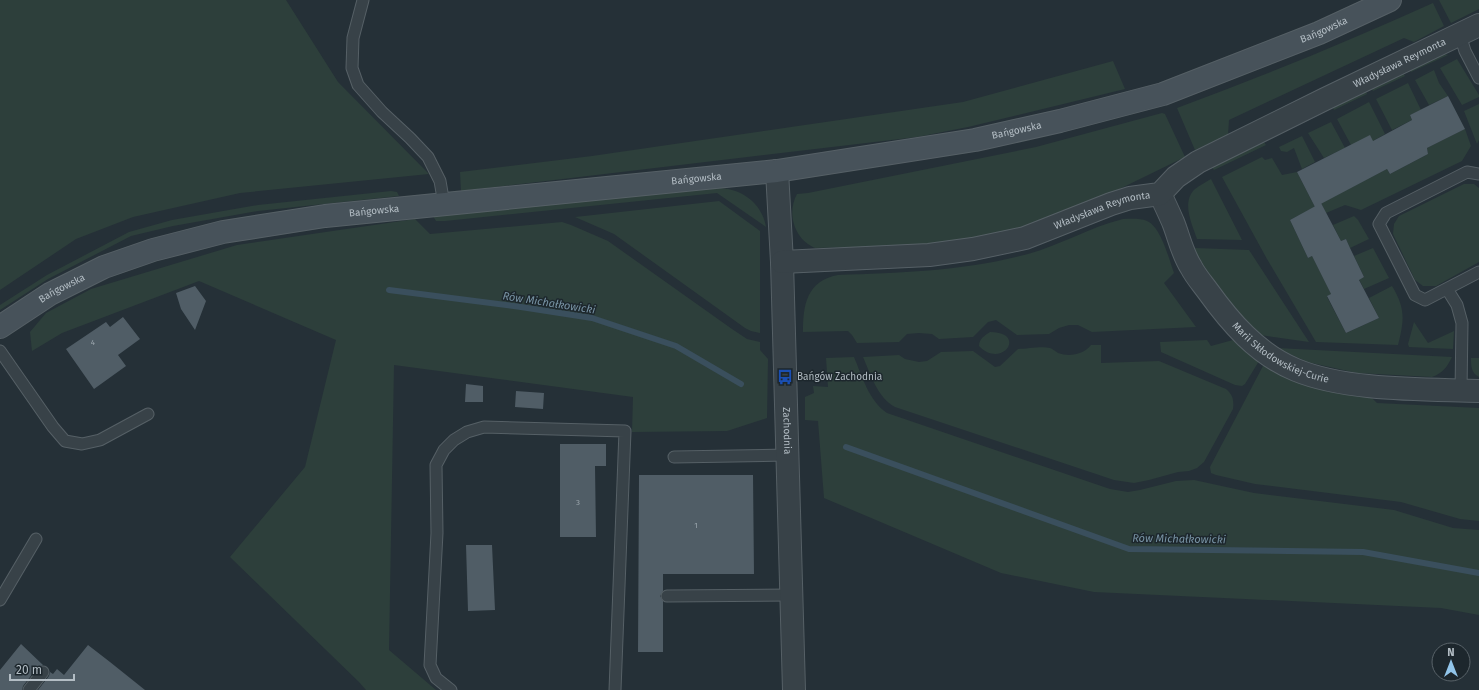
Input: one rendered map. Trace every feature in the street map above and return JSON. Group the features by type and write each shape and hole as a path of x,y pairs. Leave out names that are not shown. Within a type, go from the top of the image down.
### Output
{"street":[{"name":"Bańgowska","path":"0,327 50,294 104,267 153,250 223,232 325,216 777,171 975,140 1060,121 1163,94 1319,33 1390,0"},
{"name":"Władysława Reymonta","path":"782,262 929,255 973,249 1025,238 1130,198 1160,194 1176,177 1198,162 1479,25"},
{"name":"Zachodnia","path":"777,171 782,262 794,690"},
{"name":"Marii Skłodowskiej-Curie","path":"1160,194 1173,223 1180,245 1191,267 1225,316 1266,354 1295,370 1339,382 1389,387 1470,391"}],"lane":[{"path":"363,0 353,38 352,68 358,85 382,112 428,156 440,181 444,204"},
{"path":"1460,35 1465,51 1479,78"},
{"path":"1478,172 1467,172 1386,213 1379,224 1415,295 1425,300 1479,272"},
{"path":"1447,289 1457,305 1462,323 1470,391"},
{"path":"0,351 53,427 65,441 82,444 100,440 148,414"},
{"path":"451,690 436,678 430,665 437,533 436,465 444,450 454,440 467,432 484,427 624,431 615,690"},
{"path":"674,457 787,455"},
{"path":"0,600 36,539"},
{"path":"667,596 792,595"},
{"path":"29,690 43,672"}],"green space":[{"path":"0,0 286,0 338,82 429,174 240,193 133,217 76,239 0,290"},
{"path":"1439,0 1479,0 1479,9 1451,23"},
{"path":"1433,3 1444,26 1414,42 1404,38 1229,120 1228,135 1195,150 1177,108 1306,58"},
{"path":"1440,53 1448,55 1411,72 1408,67"},
{"path":"1457,59 1479,95 1479,97 1462,105 1440,68"},
{"path":"1113,61 1125,89 968,127 917,137 461,191 460,172 592,156 963,102"},
{"path":"1434,70 1439,83 1448,96 1429,105 1415,80"},
{"path":"1402,71 1405,76 1373,91 1370,85"},
{"path":"1408,83 1421,110 1410,115 1412,120 1392,130 1376,99"},
{"path":"1365,89 1367,94 1334,110 1332,106"},
{"path":"1369,102 1385,134 1373,141 1351,145 1337,119"},
{"path":"1479,104 1479,140 1477,144 1464,111"},
{"path":"1162,113 1165,114 1185,157 1103,197 1055,217 1000,234 932,245 815,248 802,239 794,226 792,210 797,194 1036,147"},
{"path":"1331,122 1345,148 1324,158 1308,133"},
{"path":"1465,129 1471,146 1462,161 1361,210 1345,205 1326,213 1321,203 1387,169 1390,174 1428,154 1427,148"},
{"path":"1302,136 1315,162 1302,169 1294,148 1287,152 1281,151 1279,147"},
{"path":"1263,141 1266,145 1214,170 1211,166"},
{"path":"1262,157 1265,160 1272,158 1282,175 1297,172 1315,207 1290,220 1308,258 1312,256 1331,294 1327,297 1346,333 1379,318 1369,298 1392,286 1397,294 1402,308 1402,329 1398,345 1316,342 1267,259 1222,177"},
{"path":"1211,179 1242,240 1197,239 1190,220 1188,207 1189,200 1195,189"},
{"path":"1464,184 1474,184 1479,188 1479,262 1436,286 1423,286 1415,280 1393,234 1394,224 1399,216"},
{"path":"721,188 737,192 751,200 761,211 766,227 717,193 445,221 436,221 433,216"},
{"path":"391,191 397,192 399,196 258,211 173,226 131,236 48,279 0,310 0,305 47,275 129,232 172,220 258,205"},
{"path":"719,201 760,231 760,333 745,328 614,234 575,217"},
{"path":"1354,216 1369,239 1350,248 1346,239 1341,241 1333,225"},
{"path":"415,219 430,234 562,222 608,241 747,339 760,342 760,350 768,359 767,418 727,431 632,432 633,397 394,365 389,650 436,690 366,690 230,557 305,467 336,340 199,281 62,333 32,351 30,332 46,313 91,289 237,245"},
{"path":"1123,219 1144,220 1152,224 1164,244 1174,273 1164,283 1196,327 1092,332 1078,325 1069,325 1059,328 1049,334 1017,335 996,320 988,322 973,337 939,339 932,334 919,333 907,334 899,342 857,343 848,331 803,332 804,312 809,295 819,282 828,278 838,275 958,268 1005,260 1052,246 1111,222"},
{"path":"1195,248 1249,250 1309,342 1260,335 1230,305 1198,261"},
{"path":"1373,248 1389,278 1364,289 1359,279 1364,277 1354,256"},
{"path":"1414,322 1428,343 1454,331 1453,349 1409,347 1408,344"},
{"path":"990,332 1001,334 1008,338 1009,343 1003,352 996,354 988,352 979,346 981,339"},
{"path":"1207,340 1211,346 1233,340 1259,361 1245,384 1242,386 1235,385 1161,352 1160,342"},
{"path":"1091,345 1101,345 1101,363 1159,361 1226,389 1230,393 1233,409 1204,462 1197,468 1189,471 1178,472 1134,483 1114,480 895,407 879,392 863,357 899,355 905,359 919,362 927,361 941,352 973,351 995,367 1000,366 1018,349 1046,347 1051,348 1058,353 1071,355 1084,351"},
{"path":"1277,348 1452,357 1439,374 1432,377 1357,373 1307,362"},
{"path":"854,357 863,380 875,402 887,413 1110,489 1128,492 1176,481 1194,480 1254,493 1394,510 1453,528 1479,530 1479,615 1441,608 1094,592 1001,573 824,498 818,421 805,420 805,397 814,393 813,386 828,387 826,358"},
{"path":"1471,358 1479,358 1479,377 1473,371 1471,366"},
{"path":"1264,364 1370,396 1377,403 1479,408 1479,521 1460,519 1401,502 1255,484 1211,473 1210,467"}],"building":[{"path":"1448,96 1465,129 1427,148 1428,154 1390,174 1387,169 1315,207 1297,172 1370,135 1373,141 1412,120 1410,115"},
{"path":"1321,203 1341,241 1346,239 1364,277 1359,280 1379,318 1346,333 1327,296 1331,294 1312,256 1308,258 1290,220"},
{"path":"195,286 206,301 195,330 181,309 176,293"},
{"path":"123,317 140,339 118,355 126,366 94,389 66,349 106,322 110,327"},
{"path":"466,384 483,386 483,402 465,402"},
{"path":"516,391 544,393 543,409 515,407"},
{"path":"560,444 606,444 606,466 595,466 596,537 560,537"},
{"path":"639,475 753,475 754,574 663,574 663,591 660,596 663,601 663,652 638,652"},
{"path":"466,545 492,545 495,610 468,611"},
{"path":"21,644 43,665 37,668 23,686 22,690 0,690 0,670"},
{"path":"88,645 145,690 38,690 49,676 50,672 53,674 57,669 64,675"}],"waterway":[{"name":"Rów Michałkowicki","path":"389,290 592,318 676,346 741,384"},
{"name":"Rów Michałkowicki","path":"846,447 1129,549 1363,552 1479,573"}],"place":[{"name":"Bańgów Zachodnia","path":"785,377"}]}
